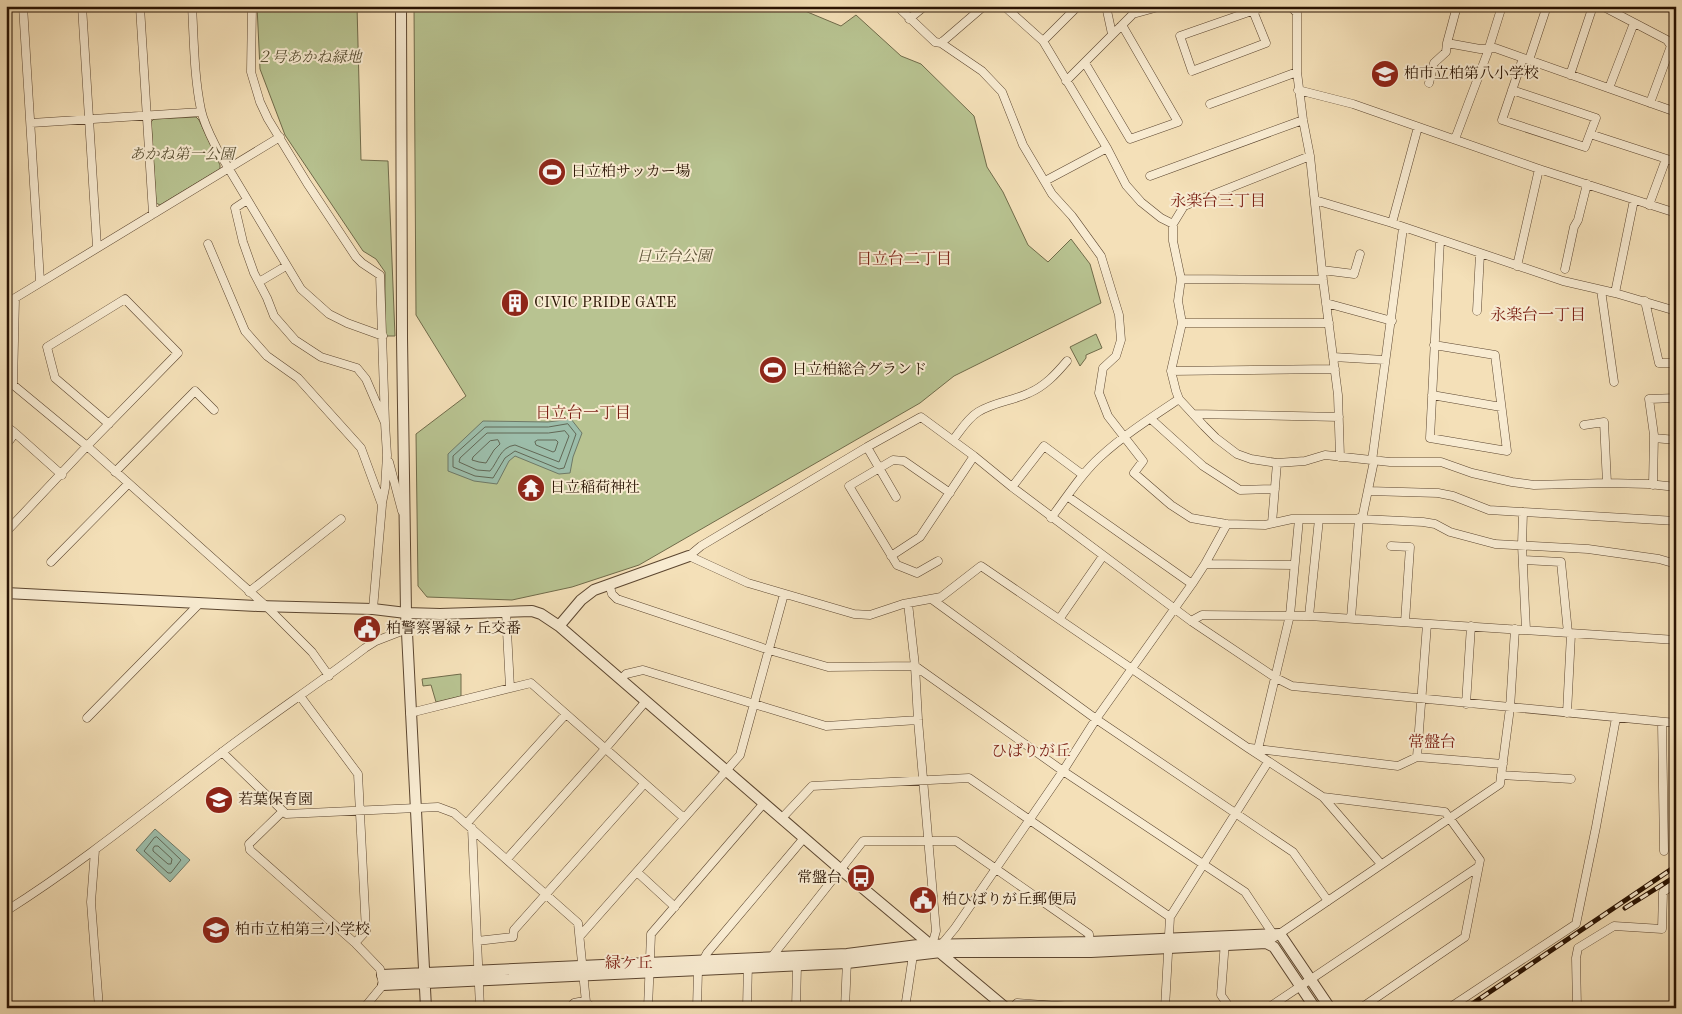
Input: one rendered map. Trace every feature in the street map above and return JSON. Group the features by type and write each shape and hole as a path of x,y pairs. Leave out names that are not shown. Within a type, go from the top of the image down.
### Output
{"street":[{"path":"23,6 40,281"},
{"path":"82,6 97,247"},
{"path":"153,214 136,7 156,6"},
{"path":"192,6 197,85 201,112 208,131 228,168 301,289 329,314 382,336"},
{"path":"252,6 251,72 260,102 307,183 356,257 380,275 387,455 373,609"},
{"path":"401,6 401,279 406,613 426,1008"},
{"path":"897,6 935,42 941,43 982,71 1002,92 1023,145 1052,194 1072,216 1100,256 1115,297 1121,340 1116,356 1103,368 1099,393 1108,416 1123,438 1143,461 1134,473 1171,505 1190,518 1227,524 1265,525 1299,519 1361,518 1429,523 1450,532 1494,544 1588,549 1630,554 1676,564"},
{"path":"909,19 924,6"},
{"path":"941,43 984,6"},
{"path":"1043,41 1078,6"},
{"path":"1106,6 1112,34"},
{"path":"1253,11 1266,43 1192,71 1180,36 1266,6"},
{"path":"1290,6 1297,12 1298,90 1310,156 1323,280 1335,369 1340,458"},
{"path":"1429,83 1434,63 1446,52 1457,6"},
{"path":"1455,139 1502,6"},
{"path":"1512,90 1596,118 1585,147 1502,120 1512,90 1547,6"},
{"path":"1570,75 1594,6"},
{"path":"1602,6 1667,40 1671,46 1650,103"},
{"path":"1008,7 1043,41 1107,148 1126,185 1154,213 1173,224"},
{"path":"1066,81 1133,14 1159,7"},
{"path":"1609,88 1634,23"},
{"path":"1084,63 1130,139 1178,122 1122,24"},
{"path":"1447,43 1480,48 1495,48 1676,112"},
{"path":"1210,104 1297,72"},
{"path":"1298,90 1353,104 1539,169 1676,213"},
{"path":"31,123 201,112"},
{"path":"1150,176 1303,120"},
{"path":"1392,223 1418,127"},
{"path":"1590,134 1676,162"},
{"path":"280,137 40,281 15,298 9,382 87,446 266,606 312,652 329,676"},
{"path":"1045,181 1107,148"},
{"path":"1310,156 1184,206 1173,224 1181,279 1178,301 1182,323 1171,371 1179,399 1216,438 1237,454 1251,459 1277,463 1305,461 1325,455 1373,461 1441,462 1472,473 1534,485 1607,483 1676,488"},
{"path":"1649,205 1666,159"},
{"path":"1517,266 1539,169"},
{"path":"1565,269 1574,227 1578,220 1587,184"},
{"path":"247,200 234,208 254,273 274,316 295,340 321,357 357,368 366,379 385,423"},
{"path":"1314,200 1392,223 1563,281 1615,293 1676,311"},
{"path":"1615,293 1634,200"},
{"path":"1351,618 1361,518 1373,461 1403,228"},
{"path":"1434,345 1495,356 1507,451 1430,438 1434,345 1440,240"},
{"path":"208,244 246,331 267,356 298,378 362,448 382,505"},
{"path":"1322,270 1354,274 1360,254"},
{"path":"1477,311 1480,254"},
{"path":"259,282 286,266"},
{"path":"1181,279 1323,280"},
{"path":"1601,290 1614,382"},
{"path":"6,532 178,353 125,299 47,347 55,378 109,424"},
{"path":"1645,301 1659,363 1676,363"},
{"path":"1326,303 1392,321"},
{"path":"1182,323 1329,323"},
{"path":"1333,357 1385,360"},
{"path":"952,440 977,412 996,403 1028,394 1054,376 1067,361"},
{"path":"1171,371 1335,369"},
{"path":"115,472 195,391 214,410"},
{"path":"1432,395 1501,407"},
{"path":"1653,485 1654,438 1649,399 1676,398"},
{"path":"1051,518 1099,457 1179,399"},
{"path":"1193,414 1339,417"},
{"path":"559,626 587,595 609,584 689,556 701,546 921,417 974,456 1051,518 1191,621 1276,678 1292,686 1676,723"},
{"path":"1151,419 1203,466 1240,490 1275,489"},
{"path":"1584,425 1604,422 1607,483"},
{"path":"6,426 62,475"},
{"path":"6,445 15,433"},
{"path":"1654,438 1676,440"},
{"path":"1012,488 1044,446 1083,475"},
{"path":"867,447 896,497"},
{"path":"387,455 404,519"},
{"path":"891,556 920,537 974,456"},
{"path":"938,561 917,573 897,565 849,486 893,460 904,461 950,493"},
{"path":"1272,523 1277,463"},
{"path":"50,562 128,484"},
{"path":"1368,491 1438,493 1453,496 1489,510 1676,521"},
{"path":"1068,496 1192,584"},
{"path":"1524,512 1522,545 1526,630"},
{"path":"249,592 341,519"},
{"path":"1258,748 1290,615 1299,519"},
{"path":"1309,616 1319,519"},
{"path":"382,980 650,968 698,970 748,963 772,957 847,958 913,955 938,947 955,928 1030,820 1096,719 1192,584 1227,524"},
{"path":"1391,546 1410,547 1405,622"},
{"path":"689,556 748,583 854,614 870,615 908,603 933,600 941,597 981,566 1060,618 1268,762 1323,797 1381,864"},
{"path":"1060,618 1103,556"},
{"path":"1523,560 1561,562 1569,633 1567,713"},
{"path":"1205,564 1294,565"},
{"path":"609,584 612,594 617,598 770,650 828,667 915,666 1063,770 1245,892 1311,979 1330,1008"},
{"path":"6,593 200,604 373,609 406,613 440,614 532,611 559,626 804,838 938,947 999,1006"},
{"path":"580,936 740,755 784,594"},
{"path":"933,600 1096,719 1293,852 1328,901"},
{"path":"908,603 915,666 938,947"},
{"path":"87,718 200,604"},
{"path":"506,612 510,688"},
{"path":"1191,621 1202,616 1290,615 1676,640"},
{"path":"1417,757 1427,624"},
{"path":"1466,704 1471,626"},
{"path":"6,911 50,883 96,850 222,752 376,642 407,629"},
{"path":"1266,943 1276,934 1328,901 1500,784 1510,708 1516,629"},
{"path":"621,680 626,674 643,670 826,726 918,720"},
{"path":"410,713 532,683 684,818"},
{"path":"300,696 358,774 366,931 355,943"},
{"path":"507,859 646,700"},
{"path":"480,1008 469,825 566,714"},
{"path":"1448,1008 1576,924 1616,718"},
{"path":"1662,722 1664,851"},
{"path":"1248,748 1398,766 1417,757 1503,764"},
{"path":"222,752 286,814 446,808 469,825 578,923 586,1002"},
{"path":"1165,1008 1170,918 1268,762"},
{"path":"1501,775 1571,779"},
{"path":"782,818 812,786 969,778 1170,918"},
{"path":"477,941 513,937 514,930 644,784"},
{"path":"1323,797 1445,812 1480,860 1465,937 1361,1008"},
{"path":"648,1008 651,934 764,803"},
{"path":"283,811 249,844 250,850 355,943 380,969 382,980 364,1008"},
{"path":"697,1008 698,970 707,953 804,838"},
{"path":"764,967 863,841 956,841 1089,934 1090,947"},
{"path":"96,850 91,902 99,1008"},
{"path":"1268,1008 1478,866"},
{"path":"637,872 675,907"},
{"path":"1578,1008 1576,958 1578,948 1614,926 1662,929 1663,892 1676,883"},
{"path":"1225,941 1276,934"},
{"path":"650,968 704,960 748,963 764,967 797,966 918,945 938,947 1090,947 1225,941 1266,943 1274,947 1316,1008"},
{"path":"1225,941 1221,995 1230,1008"},
{"path":"905,1008 913,955"},
{"path":"845,1008 847,958"},
{"path":"746,1008 748,963"},
{"path":"796,1008 797,966"},
{"path":"569,1008 578,1001 586,1002 593,1008"},
{"path":"1012,1008 1017,1003 1086,1008"}],"green space":[{"name":"２号あかね緑地","path":"257,6 357,6 361,160 388,161 395,336 385,336 385,272 376,259 363,251 285,135 260,69"},
{"name":"日立台公園","path":"414,6 793,6 841,26 856,15 901,56 921,64 974,116 987,167 1003,192 1028,245 1048,262 1071,239 1090,264 1101,303 954,376 920,403 639,565 572,587 512,600 427,597 418,586 416,434 466,396 416,315"},
{"name":"あかね第一公園","path":"196,117 220,165 220,169 160,205 156,203 151,122 154,119"},
{"path":"1096,334 1102,348 1086,355 1080,366 1070,347"},
{"path":"461,674 461,696 436,702 431,685 423,686 422,679"}],"water":[{"path":"571,419 582,433 573,457 570,473 559,474 515,456 509,461 497,484 474,481 448,471 448,454 483,421 548,422"},
{"path":"155,829 190,860 170,882 136,850"}],"railway":[{"path":"1466,1008 1676,866"},
{"path":"1625,908 1676,876"}],"place":[{"name":"柏市立柏第八小学校","path":"1385,74"},
{"name":"日立柏サッカー場","path":"552,172"},
{"name":"CIVIC PRIDE GATE","path":"515,303"},
{"name":"日立柏総合グランド","path":"773,370"},
{"name":"日立稲荷神社","path":"531,488"},
{"name":"柏警察署緑ヶ丘交番","path":"367,629"},
{"name":"若葉保育園","path":"219,800"},
{"name":"常盤台","path":"861,878"},
{"name":"柏ひばりが丘郵便局","path":"923,900"},
{"name":"柏市立柏第三小学校","path":"216,930"}],"district":[{"name":"永楽台三丁目","path":"1218,202"},
{"name":"日立台二丁目","path":"904,260"},
{"name":"永楽台一丁目","path":"1538,316"},
{"name":"日立台一丁目","path":"583,414"},
{"name":"常盤台","path":"1432,743"},
{"name":"ひばりが丘","path":"1031,752"},
{"name":"緑ケ丘","path":"629,964"}]}
